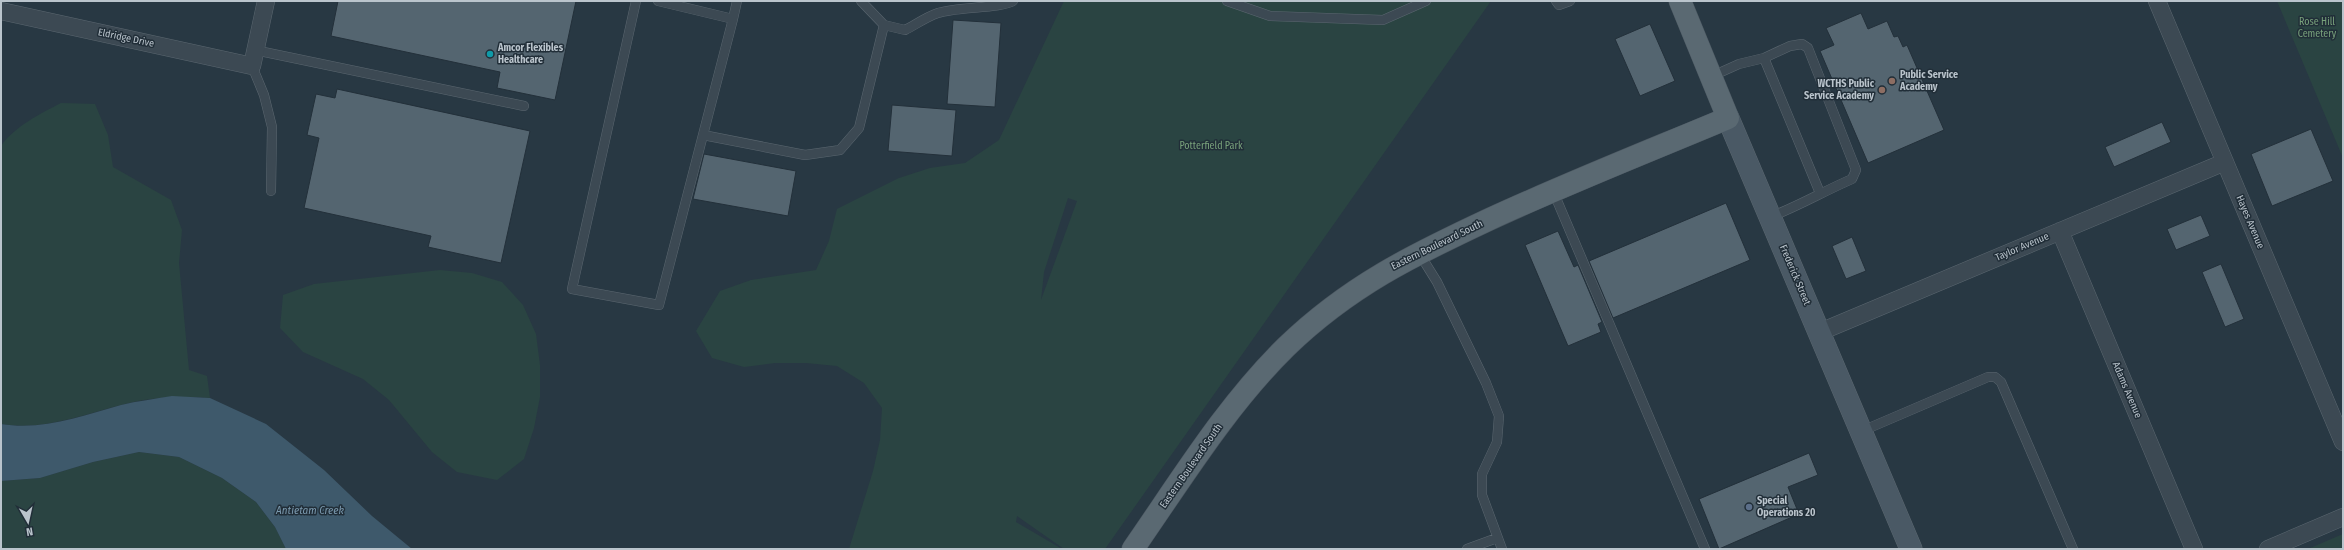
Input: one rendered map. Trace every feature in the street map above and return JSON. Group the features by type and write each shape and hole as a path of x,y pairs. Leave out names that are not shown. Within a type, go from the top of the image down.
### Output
{"main road":[{"name":"Frederick Street","path":"1681,1 1710,77 1820,332 1911,549"},
{"name":"Eastern Boulevard South","path":"1133,549 1248,387 1287,346 1325,313 1368,281 1418,252 1553,191 1728,118"}],"street":[{"path":"253,58 266,1"},
{"name":"Hayes Avenue","path":"2157,1 2343,442"},
{"name":"Eldridge Drive","path":"1,11 253,58"},
{"name":"Taylor Avenue","path":"1820,332 2225,162"},
{"name":"Adams Avenue","path":"2060,231 2194,549"},
{"path":"2268,549 2343,517"}],"lane":[{"path":"636,1 572,289 659,305 737,1"},
{"path":"658,1 733,19"},
{"path":"861,1 884,25 905,30 938,13 986,5 1009,4 1013,1"},
{"path":"1227,1 1270,16 1383,20 1426,1"},
{"path":"1556,1 1558,5 1570,1"},
{"path":"703,134 805,155 840,150 859,128 884,25"},
{"path":"1710,77 1739,64 1764,58 1790,46 1802,44 1808,48 1856,170 1852,179 1820,193 1804,204 1770,217"},
{"path":"271,191 272,127 253,58 524,106"},
{"path":"1764,58 1820,193"},
{"path":"1553,191 1705,549"},
{"path":"1418,252 1437,282 1486,383 1499,416 1497,442 1482,474 1482,495 1502,549"},
{"path":"1862,431 1988,377 1995,377 2001,382 2073,549"},
{"path":"1467,549 1497,538"}],"green space":[{"name":"Potterfield Park","path":"1064,1 1491,1 1105,549 1064,549 1017,516 1016,522 1062,549 849,549 873,471 880,440 882,408 864,383 837,366 806,363 775,363 744,367 712,358 696,331 720,291 751,280 816,270 829,241 837,209 899,178 930,168 965,163 999,140","holes":["1068,198 1077,201 1041,300 1044,272"]},
{"name":"Rose Hill Cemetery","path":"2277,1 2343,1 2343,158"},
{"path":"61,103 95,104 108,135 113,167 171,200 182,230 179,263 189,370 207,376 210,398 177,397 154,399 132,402 47,424 16,426 1,424 1,146 13,132 36,116"},
{"path":"440,270 472,273 502,282 523,305 536,334 540,365 540,397 534,428 524,459 497,480 457,472 432,452 389,400 363,379 303,352 280,328 283,295 314,284"},
{"path":"139,452 179,457 222,478 256,502 275,527 286,549 1,549 1,481 40,478 93,462"},
{"path":"2343,534 2343,549 2308,549"}],"water":[{"name":"Antietam Creek","path":"172,396 210,398 266,424 324,470 372,516 412,549 286,549 275,527 256,502 222,478 179,457 139,452 93,462 40,478 1,481 1,424 32,426 47,424 77,418 127,404"}],"building":[{"name":"Amcor Flexibles Healthcare","path":"338,1 576,1 555,100 497,88 500,72 331,36"},
{"name":"WCTHS Public Service Academy","path":"1861,13 1868,29 1887,21 1894,37 1898,36 1903,47 1907,45 1944,130 1868,163 1820,51 1834,45 1826,28"},
{"path":"953,20 1001,23 995,107 947,104"},
{"path":"1650,24 1675,81 1640,96 1615,39"},
{"path":"337,89 530,131 501,263 428,247 431,236 304,208 319,138 307,135 316,94 335,98"},
{"path":"892,105 956,110 952,156 888,151"},
{"path":"2162,122 2171,142 2114,167 2105,147"},
{"path":"2311,129 2333,181 2272,206 2251,154"},
{"path":"704,154 796,171 788,216 693,199"},
{"path":"1726,203 1750,260 1613,318 1589,261"},
{"path":"2201,215 2210,236 2176,250 2167,229"},
{"path":"1558,231 1574,267 1578,265 1602,322 1598,324 1601,332 1568,346 1525,245"},
{"path":"1852,237 1866,271 1846,279 1832,246"},
{"path":"2221,264 2244,319 2225,327 2202,272"},
{"name":"Special Operations 20","path":"1809,453 1818,475 1788,487 1799,514 1719,549 1699,499"}],"place":[{"name":"Amcor Flexibles Healthcare","path":"490,54"},
{"name":"Public Service Academy","path":"1892,81"},
{"name":"WCTHS Public Service Academy","path":"1882,90"},
{"name":"Special Operations 20","path":"1749,507"}]}
